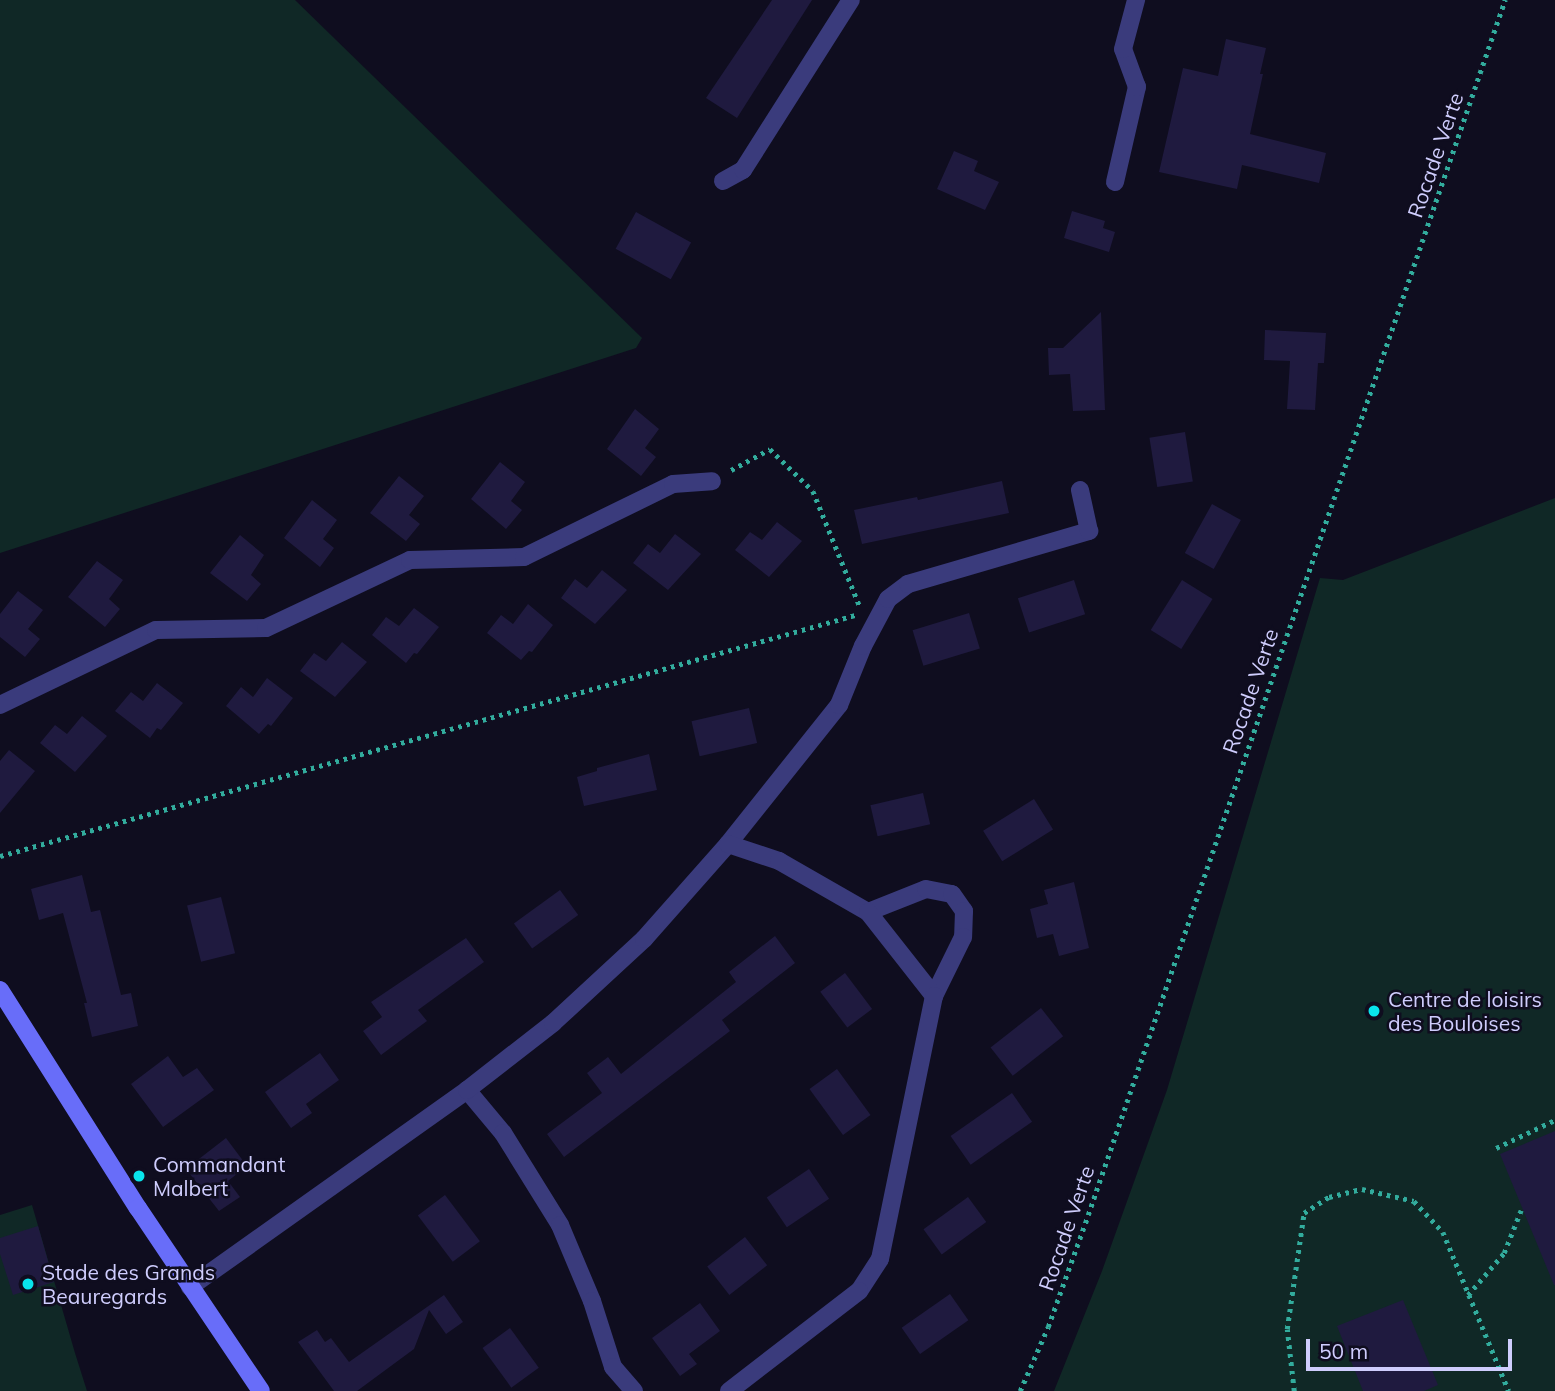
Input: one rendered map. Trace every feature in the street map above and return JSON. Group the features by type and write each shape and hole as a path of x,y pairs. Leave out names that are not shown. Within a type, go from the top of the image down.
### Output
{"main road":[{"path":"0,990 190,1287 261,1391"}],"street":[{"path":"723,181 743,170 851,0"},
{"path":"1115,182 1137,87 1123,49 1136,0"},
{"path":"0,705 156,630 267,628 410,560 524,557 673,484 712,481"},
{"path":"190,1287 467,1090 553,1023 644,939 728,844 839,705 863,646 888,599 908,584 1089,531 1080,490"},
{"path":"728,844 779,861 868,912 934,996"},
{"path":"729,1391 859,1291 880,1259 934,996 962,937 964,911 952,894 926,889 868,912"},
{"path":"467,1090 503,1133 560,1226 592,1301 613,1367 634,1391"}],"path":[{"name":"Rocade Verte","path":"1020,1391 1048,1327 1088,1215 1505,0"},
{"path":"0,856 862,612 813,491 770,449 712,481"},
{"path":"1496,1149 1555,1121"},
{"path":"1294,1391 1287,1329 1304,1213 1329,1197 1362,1189 1415,1201 1443,1232 1467,1296 1509,1391"},
{"path":"1467,1296 1504,1253 1521,1210"}],"green space":[{"path":"0,0 295,0 642,338 636,348 0,553"},
{"name":"Centre de loisirs des Bouloises","path":"1555,498 1555,1391 1054,1391 1102,1271 1167,1090 1320,578 1343,580"},
{"name":"Stade des Grands Beauregards","path":"32,1205 87,1391 0,1391 0,1215"}],"building":[{"path":"772,0 812,0 737,118 706,98"},
{"path":"1226,39 1266,48 1250,134 1326,153 1319,183 1242,165 1237,189 1159,172 1183,68 1218,76"},
{"path":"954,151 978,161 974,171 999,182 985,210 937,189"},
{"path":"1072,211 1105,221 1103,228 1115,232 1109,252 1064,238"},
{"path":"636,212 691,243 671,279 616,249"},
{"path":"1101,312 1105,410 1073,411 1070,374 1049,375 1048,348 1063,348"},
{"path":"1265,330 1326,333 1324,363 1318,363 1315,410 1287,409 1290,361 1264,360"},
{"path":"635,409 659,429 645,448 656,457 641,476 607,449"},
{"path":"1185,432 1193,481 1157,487 1149,438"},
{"path":"500,462 525,482 511,501 522,510 506,529 471,499"},
{"path":"399,476 424,496 409,515 420,524 406,541 370,513"},
{"path":"1002,481 1009,513 862,544 854,510 917,497 918,500"},
{"path":"312,500 337,520 323,539 334,548 320,567 284,538"},
{"path":"1212,504 1241,520 1214,569 1185,553"},
{"path":"777,522 802,541 769,577 735,550 750,532 762,540"},
{"path":"675,534 701,554 668,590 633,563 648,544 660,553"},
{"path":"240,535 264,555 251,575 261,584 247,601 210,573"},
{"path":"97,561 123,580 109,599 120,609 105,627 68,597"},
{"path":"602,570 627,590 595,624 561,598 575,579 587,588"},
{"path":"1074,580 1085,614 1029,632 1018,598"},
{"path":"1182,580 1213,599 1181,649 1151,630"},
{"path":"18,591 43,610 28,629 40,639 25,657 0,637 0,614"},
{"path":"528,604 553,625 532,652 529,651 521,660 487,633 501,615 513,624"},
{"path":"414,608 439,627 406,663 372,635 386,617 399,626"},
{"path":"969,613 980,648 923,666 913,630"},
{"path":"342,642 367,662 335,697 300,671 314,653 326,661"},
{"path":"267,678 293,698 271,726 268,724 259,734 226,706 241,687 253,697"},
{"path":"157,683 183,703 161,730 157,728 150,738 115,711 131,692 143,701"},
{"path":"749,708 757,743 700,756 692,721"},
{"path":"82,716 107,736 75,772 40,743 55,725 67,734"},
{"path":"9,750 35,771 0,813 0,761"},
{"path":"649,754 657,790 584,806 577,777 597,771 597,768"},
{"path":"923,793 930,824 878,836 870,805"},
{"path":"1034,799 1053,830 1002,861 983,831"},
{"path":"82,875 91,912 100,910 121,995 131,993 138,1026 92,1037 84,1003 87,1003 63,913 39,920 31,889"},
{"path":"1074,882 1089,948 1059,956 1053,934 1037,938 1030,909 1048,904 1044,890"},
{"path":"560,890 578,915 532,949 514,924"},
{"path":"221,897 235,953 201,962 187,905"},
{"path":"775,936 795,963 722,1020 730,1031 564,1157 547,1134 602,1093 587,1073 608,1057 621,1074 736,982 729,972"},
{"path":"466,938 484,962 418,1010 427,1021 381,1055 363,1031 382,1017 371,1002"},
{"path":"845,973 872,1009 847,1028 820,992"},
{"path":"1041,1008 1063,1036 1013,1076 991,1047"},
{"path":"320,1053 339,1080 306,1104 312,1113 291,1128 265,1092"},
{"path":"168,1056 183,1077 197,1068 214,1090 163,1127 131,1084"},
{"path":"837,1069 871,1115 843,1135 809,1089"},
{"path":"1012,1093 1032,1122 971,1165 951,1136"},
{"path":"1555,1131 1555,1285 1554,1285 1500,1154"},
{"path":"226,1138 247,1166 228,1181 240,1197 219,1211 186,1169"},
{"path":"809,1169 829,1199 787,1227 767,1198"},
{"path":"445,1195 480,1241 453,1262 418,1215"},
{"path":"968,1197 986,1222 942,1254 924,1229"},
{"path":"38,1226 54,1282 13,1295 0,1254 0,1238"},
{"path":"745,1237 767,1265 729,1295 707,1267"},
{"path":"950,1294 968,1320 920,1354 902,1328"},
{"path":"444,1295 463,1322 446,1334 429,1310 414,1349 357,1391 334,1391 298,1342 317,1330 325,1342 331,1338 349,1362"},
{"path":"1403,1300 1438,1385 1424,1391 1363,1391 1337,1326"},
{"path":"700,1303 720,1331 689,1354 697,1364 680,1376 652,1338"},
{"path":"510,1328 539,1368 511,1388 482,1348"}],"place":[{"name":"Centre de loisirs des Bouloises","path":"1374,1011"},
{"name":"Commandant Malbert","path":"139,1176"},
{"name":"Stade des Grands Beauregards","path":"28,1284"}]}
